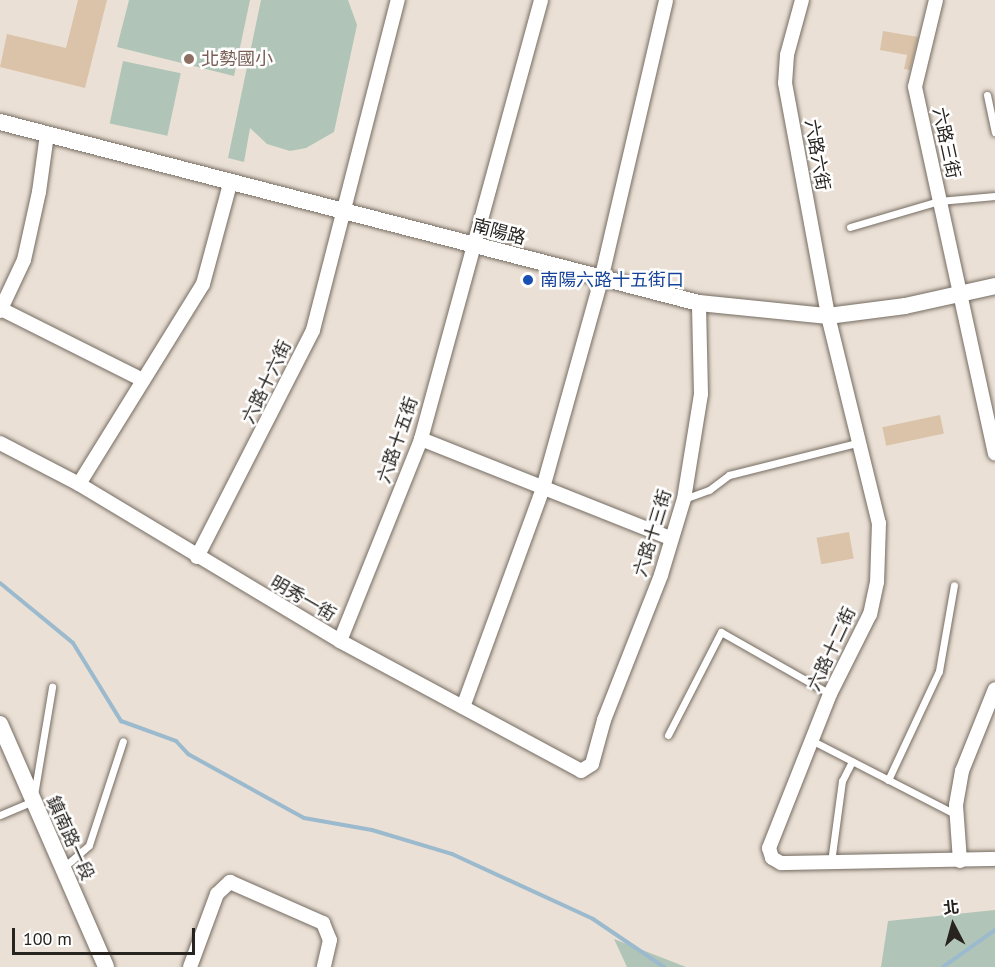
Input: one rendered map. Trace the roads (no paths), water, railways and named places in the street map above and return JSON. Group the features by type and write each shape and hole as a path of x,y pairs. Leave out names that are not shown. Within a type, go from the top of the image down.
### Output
{"street":[{"name":"六路十六街","path":"197,557 313,330 398,0"},
{"name":"六路十五街","path":"340,641 421,439 472,245 541,0"},
{"path":"463,706 543,488 601,280 666,0"},
{"name":"六路六街","path":"802,0 787,55 785,83 828,316"},
{"name":"六路三街","path":"936,0 915,87 995,453"},
{"name":"南陽路","path":"0,122 230,184 601,280 699,303 828,316 962,294 995,286"},
{"path":"47,134 39,192 24,260 0,310 143,380"},
{"path":"79,484 203,284 230,184"},
{"name":"六路十三街","path":"592,764 604,720 661,574 670,538 684,499 701,394 699,303"},
{"name":"六路十二街","path":"828,316 862,441 879,523 877,582 870,614 830,694 769,848 772,858 781,863 831,862"},
{"path":"421,439 670,538"},
{"name":"明秀一街","path":"0,443 79,484 340,641 581,771 592,764"},
{"path":"960,861 957,814 962,771 995,689"},
{"name":"鎮南路一段","path":"0,723 106,967"},
{"path":"831,862 995,859"},
{"path":"190,967 217,894 230,882 322,923 330,940 324,967"}],"lane":[{"path":"987,95 995,132"},
{"path":"850,226 939,201 995,196"},
{"path":"684,499 709,490 729,475 862,441"},
{"path":"888,780 939,671 954,585"},
{"path":"668,735 721,632 830,694"},
{"path":"0,815 33,801 52,687"},
{"path":"62,868 89,845 123,741"},
{"path":"813,741 957,814"},
{"path":"831,862 842,781 852,761"}],"waterway":[{"path":"0,583 73,643 121,721 176,741 188,754 304,818 372,830 452,854 593,919 664,967"},
{"path":"943,967 995,930"}],"place":[{"name":"北勢國小","path":"189,59"},
{"name":"南陽六路十五街口","path":"528,280"}]}
